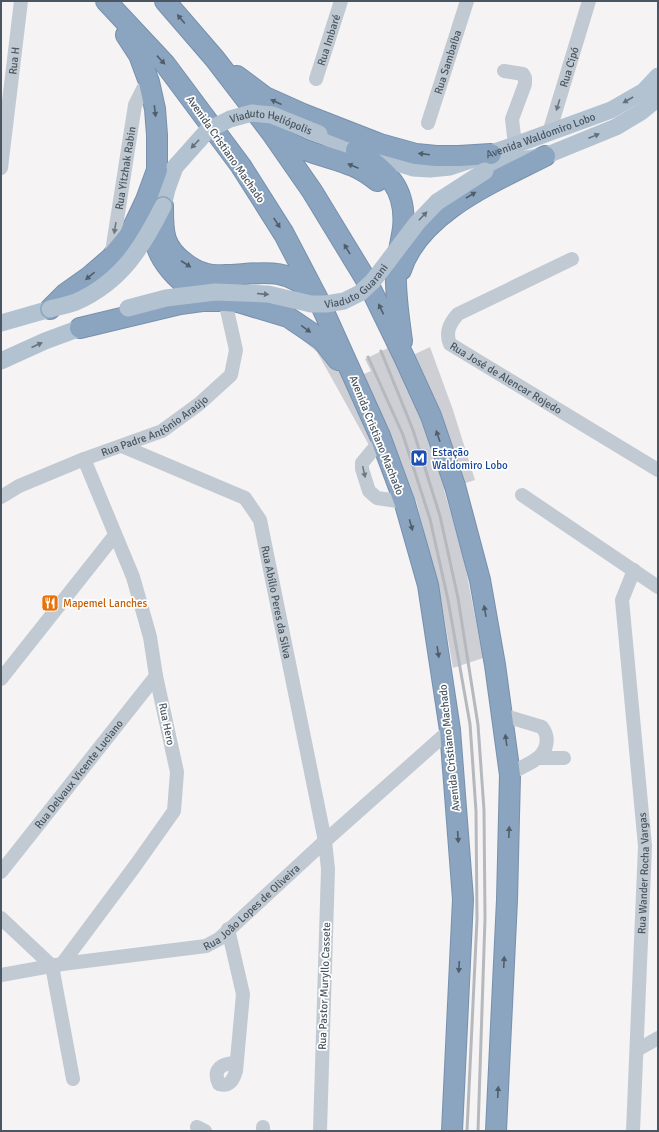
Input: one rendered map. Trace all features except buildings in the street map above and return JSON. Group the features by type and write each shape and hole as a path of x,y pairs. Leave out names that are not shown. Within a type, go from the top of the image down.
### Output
{"highway":[{"path":"105,1 139,55 149,82 155,110 157,135 156,170 151,225 159,253 172,272 191,287 288,317 300,324 322,340 356,385"},
{"name":"Avenida Cristiano Machado","path":"105,1 165,64 241,166 284,234 320,303 381,440 404,502 428,585 450,730 462,899 452,1131"},
{"path":"165,1 215,59 271,132 312,191 368,283 431,416 455,486 480,580 495,665 510,775 507,900 496,1131"},
{"path":"215,59 265,97 303,114 380,144 416,154 436,156 491,154"},
{"path":"271,132 290,143 311,152 355,166 379,182 386,195 393,228 388,250 380,270"},
{"path":"356,150 373,161 388,175 399,191 404,210 396,270 396,287 404,357"},
{"path":"396,287 404,263 414,244 450,208 488,185 545,156"},
{"path":"50,310 65,294 89,277 110,258 129,236 146,200 156,170"},
{"path":"163,206 164,236 170,248 178,258 191,267 205,274 224,275 275,273 291,277 303,284 320,303"},
{"path":"80,328 220,296"}],"main road":[{"name":"Avenida Waldomiro Lobo","path":"412,168 430,169 450,167 491,154 611,110 644,91 658,76"},
{"name":"Avenida Waldomiro Lobo","path":"545,156 616,126 641,112 658,98"},
{"name":"Viaduto Heliópolis","path":"50,310 76,302 106,286 127,266 153,226 163,206 175,167 208,130 230,119 252,113 272,115 356,150 412,168"},
{"name":"Viaduto Guarani","path":"80,328 128,308 166,298 268,294 290,298 310,304 326,304 344,301 360,294 373,280 417,223 437,202 485,171 516,161 545,156"},
{"path":"1,323 50,310"},
{"path":"1,361 45,341 80,328"}],"street":[{"name":"Rua H","path":"1,168 21,1"},
{"name":"Rua Imbaré","path":"316,79 341,1"},
{"name":"Rua Sambaíba","path":"428,123 467,1"},
{"name":"Rua Cipó","path":"549,133 589,1"},
{"path":"504,71 522,74 526,78 512,119 515,145"},
{"name":"Rua Yitzhak Rabin","path":"110,258 135,105 143,89 149,82"},
{"name":"Rua José de Alencar Rojedo","path":"572,259 458,314 451,322 447,337 450,344 658,470"},
{"name":"Rua Padre Antônio Araújo","path":"1,497 19,486 84,459 162,431 199,404 231,375 236,350 220,296"},
{"path":"381,440 362,463 362,469 370,491 377,498 404,502"},
{"name":"Rua Abílio Peres da Silva","path":"122,446 245,498 260,520 325,841"},
{"name":"Rua Hero","path":"57,965 135,866 174,811 177,772 156,676 150,637 133,577 84,459"},
{"path":"522,495 657,585"},
{"path":"1,679 115,534"},
{"name":"Rua Wander Rocha Vargas","path":"633,1131 645,846 622,600 634,570"},
{"name":"Rua Delvaux Vicente Luciano","path":"1,872 156,676"},
{"path":"502,715 542,727 547,737 547,744 541,755 510,775"},
{"name":"Rua João Lopes de Oliveira","path":"1,975 57,965 206,946 219,939 228,929 325,841 450,730"},
{"path":"538,758 564,758"},
{"name":"Rua Pastor Muryllo Cassete","path":"320,1131 328,869 325,841"},
{"path":"1,918 57,965 73,1079"},
{"path":"228,929 243,994 236,1063"},
{"path":"637,1050 658,1038"}],"railway":[{"path":"381,351 413,430 440,516 458,598 478,725 484,810 485,919 478,1131"},
{"path":"368,357 403,435 430,519 448,600 470,724 476,811 477,919 467,1131"}],"place":[{"name":"Estação Waldomiro Lobo","path":"419,458"},
{"name":"Mapemel Lanches","path":"50,603"}]}
